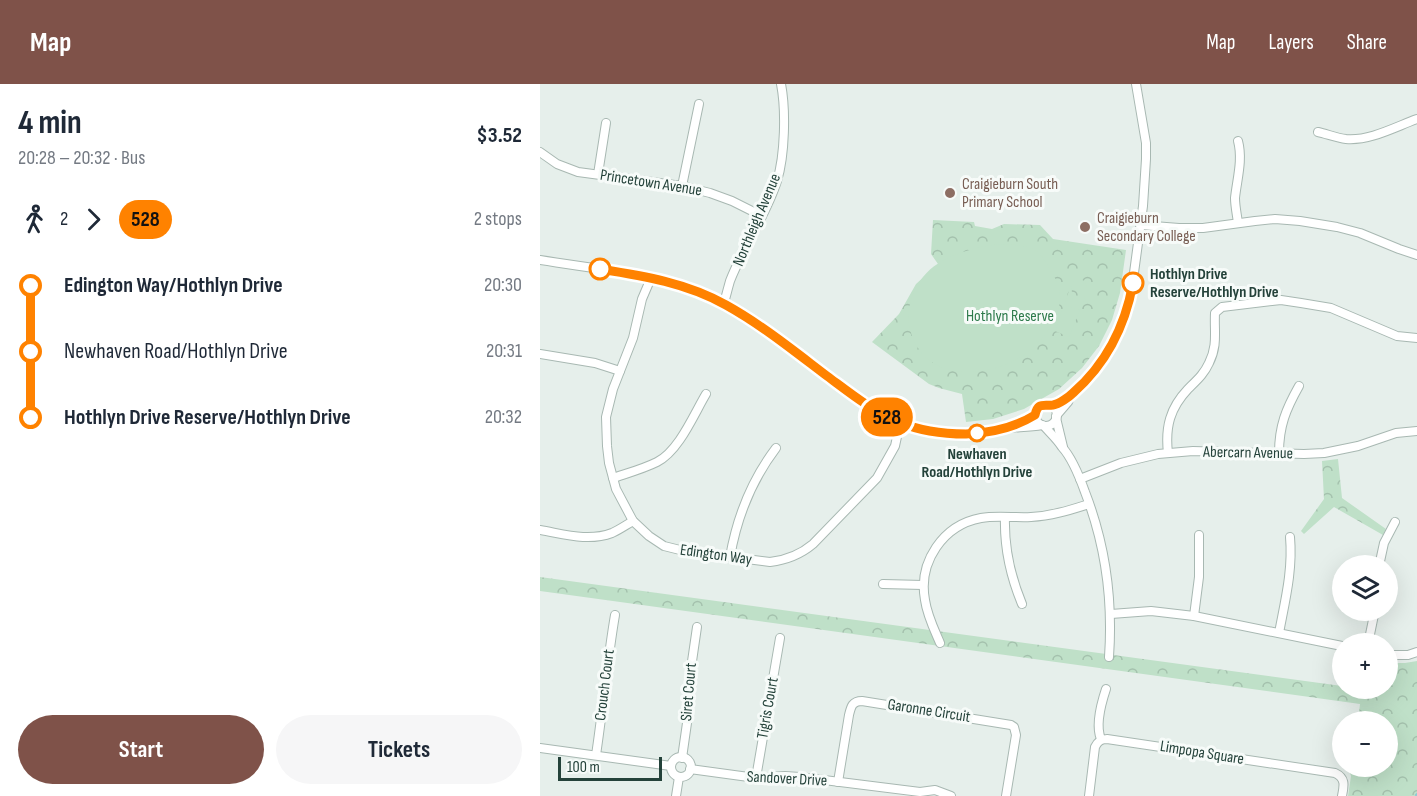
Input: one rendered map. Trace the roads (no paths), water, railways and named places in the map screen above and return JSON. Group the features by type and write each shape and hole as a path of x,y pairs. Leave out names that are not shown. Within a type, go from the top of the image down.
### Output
{"street":[{"name":"Northleigh Avenue","path":"720,302 777,181 782,160 781,84"},
{"path":"1109,657 1111,614 1109,589 1104,553 1096,522 1080,479 1063,447 1037,421 1035,415 1036,409 1041,406 1056,404 1071,395 1099,366 1125,316 1132,286 1145,186 1146,143 1136,84"},
{"path":"682,186 699,104"},
{"path":"1318,132 1347,139 1358,138 1417,119"},
{"path":"597,174 606,123"},
{"path":"1238,141 1241,159 1235,201 1238,223"},
{"name":"Princetown Avenue","path":"540,152 557,164 578,172 682,186 732,201 762,216"},
{"path":"1141,225 1203,228 1275,219 1300,221 1360,233 1417,255"},
{"path":"540,260 646,277 679,285 720,302 767,331 870,408 904,424 928,431 973,434 1051,424 1071,395"},
{"name":"Edington Way","path":"646,277 633,338 613,389 606,417 607,446 613,477 621,499 633,521 663,546 757,561 782,561 804,551 871,485 884,468 904,424"},
{"path":"1168,453 1169,417 1176,404 1201,377 1210,362 1216,344 1215,313 1218,309 1281,300 1331,308 1397,336 1417,338"},
{"path":"540,354 595,363 620,371"},
{"path":"1278,453 1281,424 1287,405 1299,386"},
{"path":"613,477 651,465 668,455 682,436 706,394"},
{"path":"1049,405 1055,411 1063,447"},
{"path":"1010,428 1035,415"},
{"name":"Abercarn Avenue","path":"1080,479 1146,456 1193,452 1313,454 1359,446 1396,433 1417,431"},
{"path":"730,557 736,525 746,498 776,448"},
{"path":"940,643 927,610 923,585 932,553 950,531 974,519 1042,516 1089,504"},
{"path":"1005,517 1004,535 1010,574 1022,603"},
{"path":"540,530 574,537 594,537 614,532 633,521"},
{"path":"1381,555 1384,543 1395,522"},
{"path":"1194,616 1199,577 1199,535"},
{"path":"1280,633 1290,573 1290,537"},
{"path":"883,584 923,585"},
{"path":"1111,614 1157,612 1194,616 1332,644"},
{"name":"Crouch Court","path":"596,755 615,615"},
{"name":"Siret Court","path":"682,758 697,627"},
{"name":"Tigris Court","path":"756,778 780,638"},
{"path":"1398,655 1417,652"},
{"path":"1089,796 1095,747 1101,739 1098,727 1106,689"},
{"name":"Garonne Circuit","path":"838,782 849,715 852,705 862,700 1014,727 1016,735 1006,796"},
{"name":"Limpopa Square","path":"1101,739 1335,773 1343,780 1342,796"},
{"path":"540,748 671,766"},
{"path":"682,758 688,761 690,769 687,775 679,777 673,774 671,766 674,760 682,758"},
{"name":"Sandover Drive","path":"690,769 756,778 784,776 838,782 882,792 935,790 951,796"},
{"path":"676,796 679,777"},
{"name":"Sandover Drive","path":"920,792 928,796"}],"place":[{"name":"Craigieburn South Primary School","path":"950,193"},
{"name":"Craigieburn Secondary College","path":"1085,227"},
{"name":"Hothlyn Drive Reserve/Hothlyn Drive","path":"1133,283"},
{"name":"Newhaven Road/Hothlyn Drive","path":"977,433"}],"park label":[{"name":"Hothlyn Reserve","path":"1010,316"}]}
